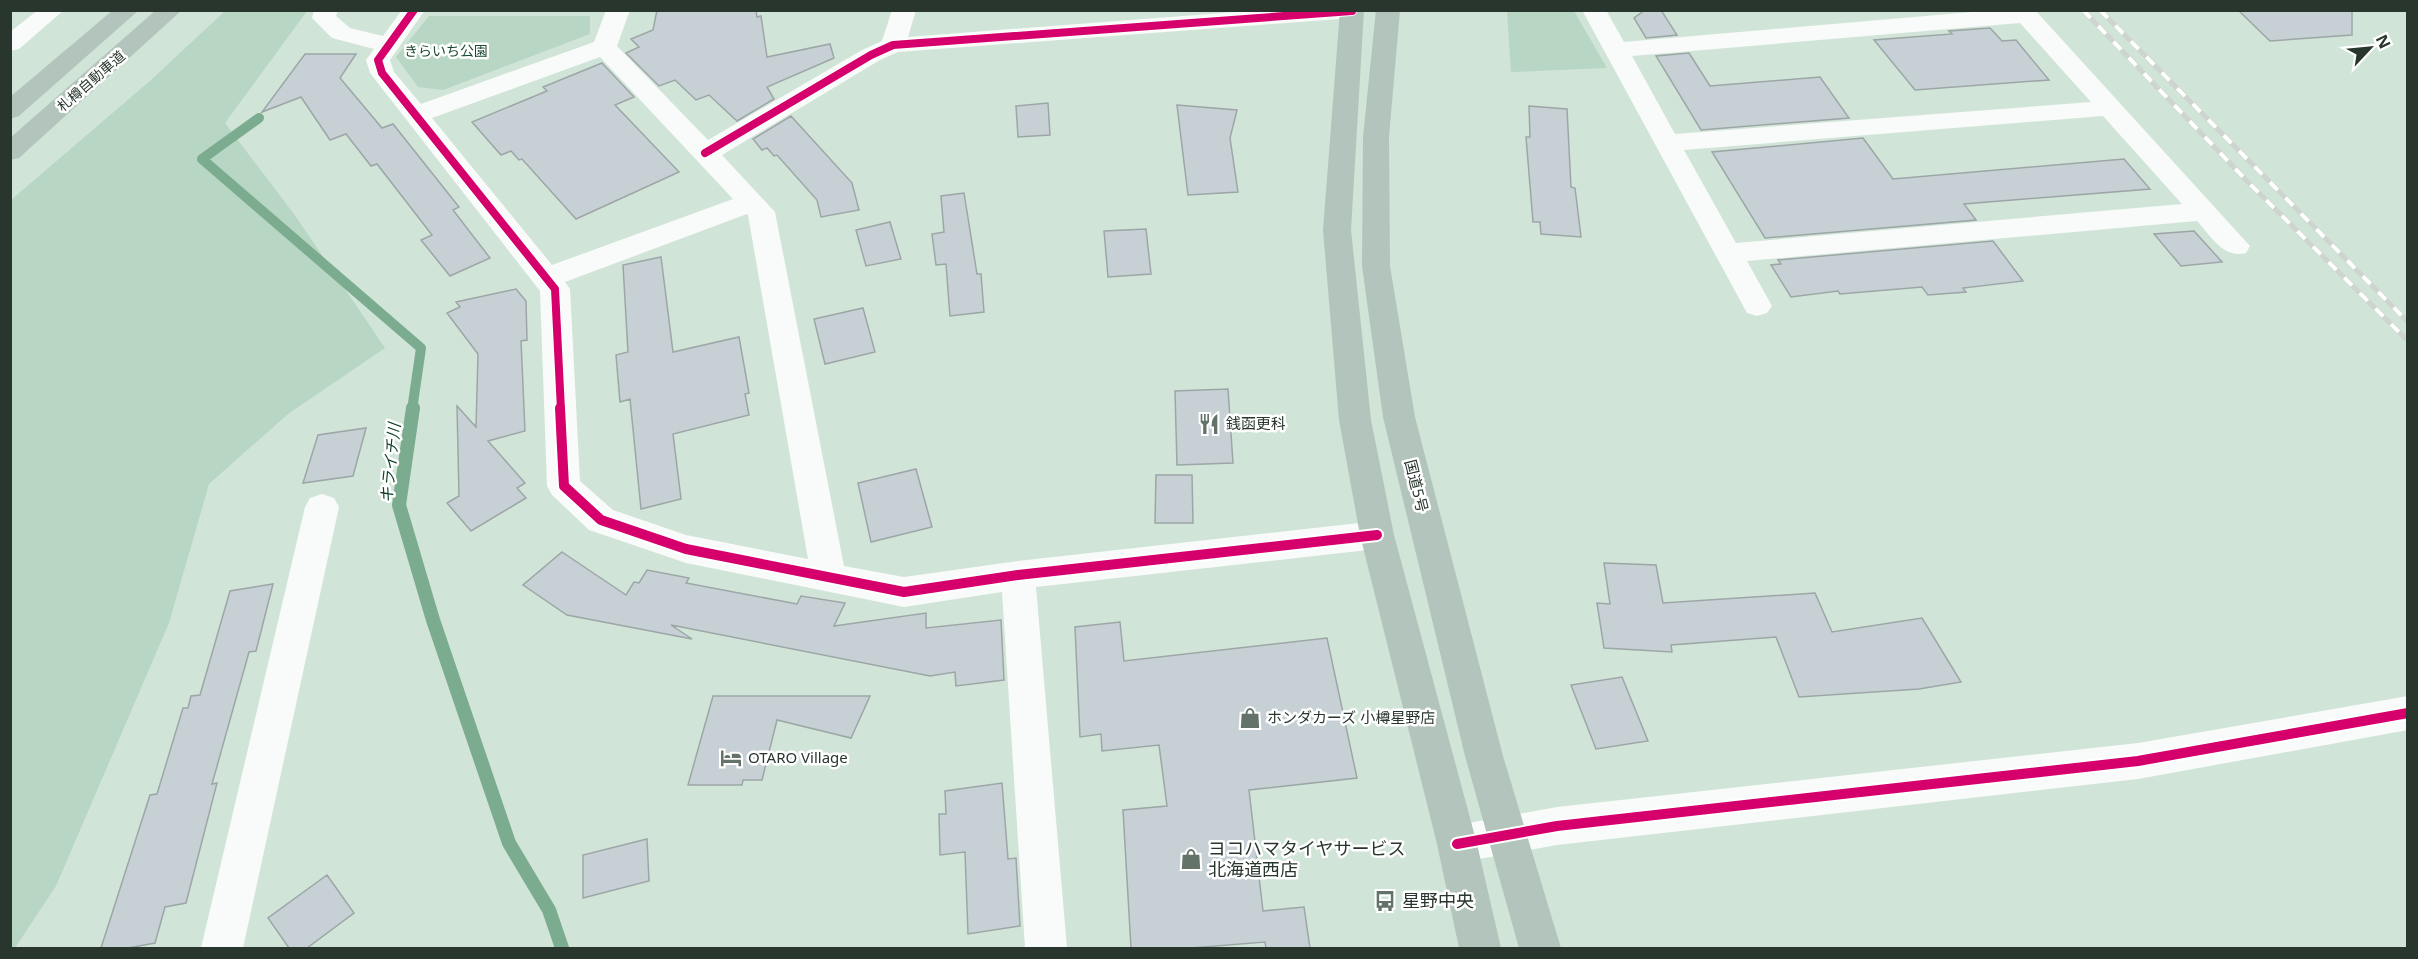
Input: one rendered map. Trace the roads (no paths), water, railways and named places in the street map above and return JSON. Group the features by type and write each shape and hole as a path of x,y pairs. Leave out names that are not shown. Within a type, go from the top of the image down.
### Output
{"highway":[{"name":"札樽自動車道","path":"10,111 128,10"},
{"name":"札樽自動車道","path":"10,152 171,10"},
{"path":"1352,10 1337,230 1355,420 1377,535 1457,844 1480,948"},
{"name":"国道5号","path":"1388,10 1376,137 1376,266 1399,417 1484,756 1509,835 1540,948"}],"street":[{"path":"10,44 53,10"},
{"path":"326,10 324,18 341,33 388,45"},
{"path":"414,10 378,60 382,73 555,289 564,486 601,520 686,549 904,592 1018,574 1377,535"},
{"path":"415,115 604,47 618,10"},
{"path":"705,153 871,55 893,45 1352,10"},
{"path":"1594,10 1757,306"},
{"path":"1616,50 2024,13 2236,246"},
{"path":"893,45 896,14"},
{"path":"604,47 761,212 828,577"},
{"path":"1667,143 2110,108"},
{"path":"546,278 752,202"},
{"path":"1728,254 2204,211"},
{"path":"222,948 322,507"},
{"path":"1018,574 1046,948"},
{"path":"1457,844 1557,826 2138,761 2408,713"}],"waterway":[{"name":"キライチ川","path":"259,118 202,159 421,348 412,410"},
{"name":"キライチ川","path":"413,408 399,505 433,620 509,843 549,910 562,948"}],"railway":[{"path":"2083,10 2248,182 2408,341"},
{"path":"2100,10 2408,322"}],"place":[{"name":"銭函更科","path":"1209,424"},
{"name":"ホンダカーズ 小樽星野店","path":"1250,718"},
{"name":"OTARO Village","path":"731,758"},
{"name":"ヨコハマタイヤサービス 北海道西店","path":"1191,859"},
{"name":"星野中央","path":"1385,901"}],"park label":[{"name":"きらいち公園","path":"446,51"}]}
